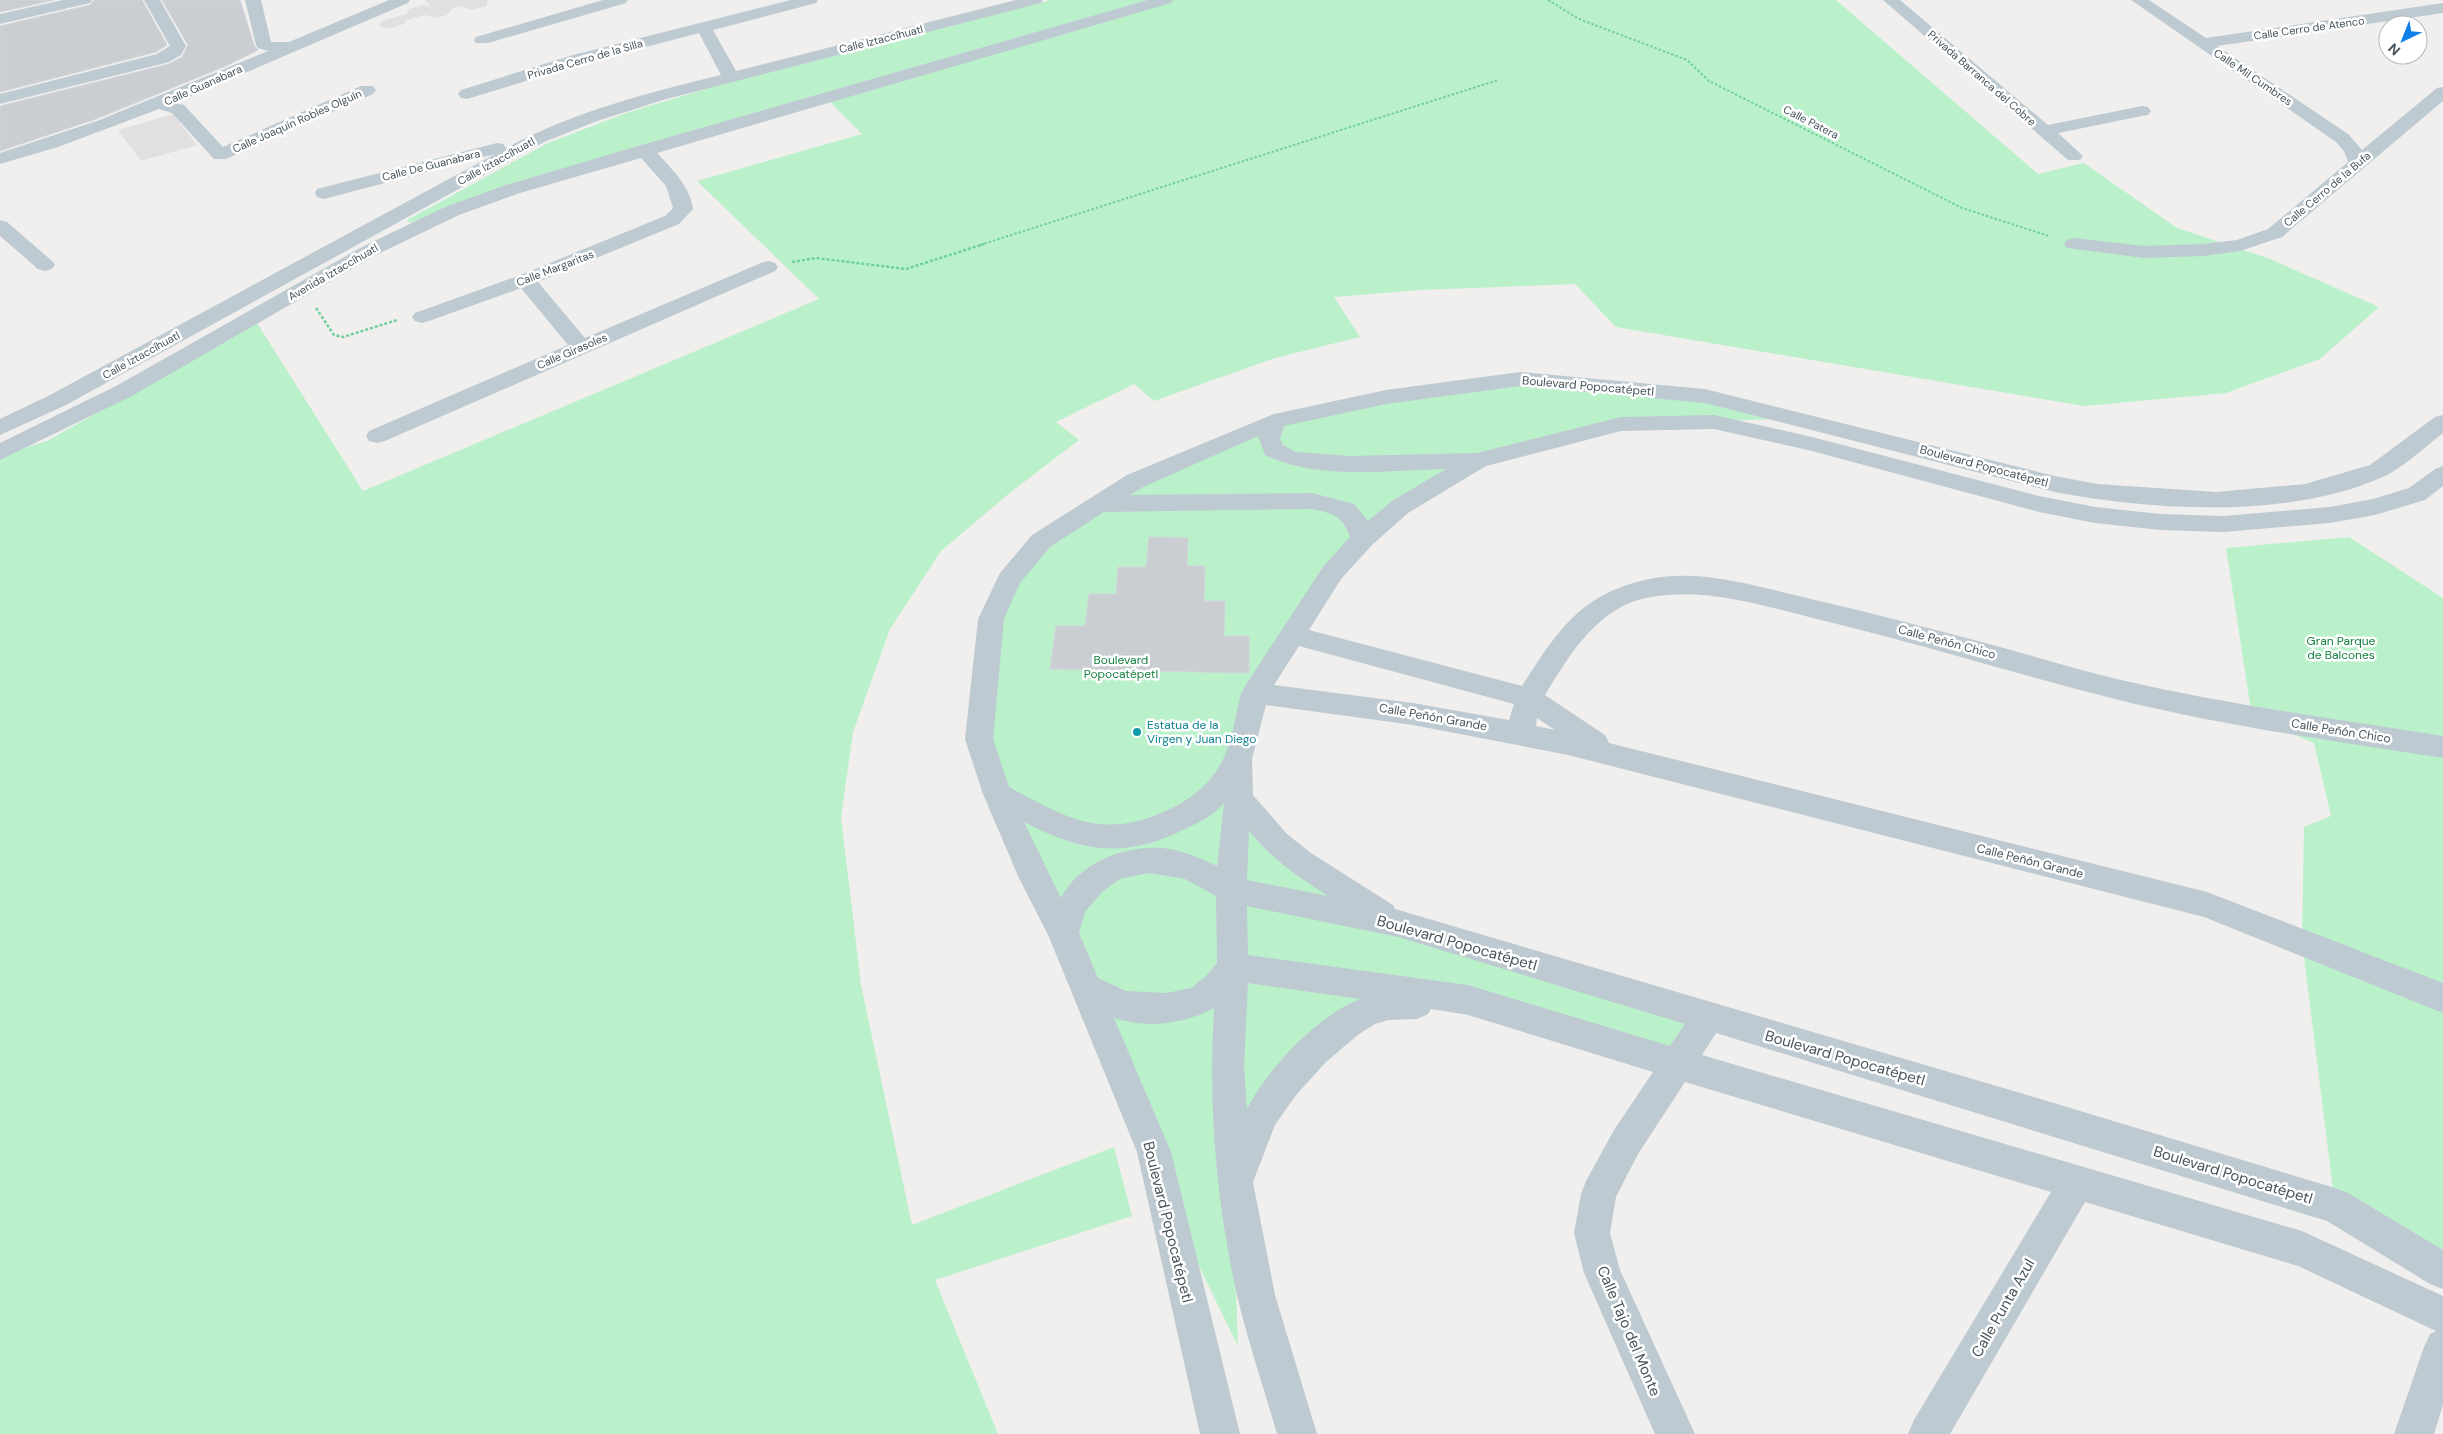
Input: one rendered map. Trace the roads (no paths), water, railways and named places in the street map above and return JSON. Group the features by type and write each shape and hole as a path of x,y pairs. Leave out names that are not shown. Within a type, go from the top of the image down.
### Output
{"street":[{"path":"0,19 84,0"},
{"path":"0,99 163,58 175,52 178,46 152,0"},
{"path":"253,0 264,44 274,48 289,47"},
{"name":"Calle Guanabara","path":"0,159 45,146 159,104 402,0"},
{"path":"482,40 620,0"},
{"name":"Privada Cerro de la Silla","path":"467,94 579,58 810,0"},
{"name":"Calle Iztaccíhuatl","path":"0,428 58,400 538,138 591,117 648,99 1035,0"},
{"name":"Avenida Iztaccíhuatl","path":"0,452 124,391 376,247 452,211 513,189 644,150 1165,0"},
{"name":"Privada Barranca del Cobre","path":"1891,0 2074,156"},
{"name":"Calle Mil Cumbres","path":"2139,0 2342,138 2353,149 2357,162"},
{"name":"Calle Cerro de Atenco","path":"2204,43 2443,8"},
{"path":"703,26 731,78"},
{"name":"Calle Joaquín Robles Olguín","path":"159,104 178,109 220,155 367,90"},
{"name":"Calle Cerro de la Bufa","path":"2074,244 2144,252 2203,250 2240,244 2275,233 2357,162 2443,92"},
{"path":"2043,131 2142,111"},
{"name":"Calle De Guanabara","path":"324,193 538,138"},
{"name":"Calle Margaritas","path":"422,317 525,280 655,229 672,220 683,209 684,199 667,175 644,150"},
{"path":"2,229 45,266"},
{"name":"Calle Girasoles","path":"377,436 768,267"},
{"path":"525,280 581,347"},
{"name":"Boulevard Popocatépetl","path":"1220,1434 1154,1152 1063,933 1034,878 997,794 979,739 991,619 1009,579 1041,541 1135,481 1274,421 1386,397 1520,379 1705,396 2054,484 2115,494 2216,500 2305,492 2344,482 2378,470 2443,422"},
{"path":"1274,421 1269,439 1274,450 1292,459 1350,464 1478,460"},
{"name":"Boulevard Popocatépetl","path":"1297,1434 1256,1295 1235,1183 1227,1066 1232,967 1231,890 1233,842 1239,800 1238,759 1255,692 1332,572 1363,539 1400,506 1478,460 1621,424 1714,422 1812,444 2039,504 2095,515 2160,522 2223,524 2330,515 2375,508 2417,494 2443,474"},
{"path":"1099,504 1312,501 1333,504 1349,511 1357,520 1363,539"},
{"name":"Calle Peñón Chico","path":"1520,732 1528,698 1564,642 1587,618 1612,601 1647,588 1687,585 1734,590 1906,631 2116,689 2252,717 2443,747"},
{"name":"Calle Peñón Grande","path":"1292,635 1528,698 1608,752"},
{"name":"Calle Peñón Grande","path":"1255,692 1362,705 1520,732 1608,752 1671,771 2207,905 2443,998"},
{"path":"997,794 1050,823 1074,832 1101,838 1131,836 1160,830 1206,803 1238,759"},
{"path":"1239,800 1277,843 1300,862 1398,924"},
{"name":"Boulevard Popocatépetl","path":"1063,933 1073,903 1101,875 1135,860 1175,862 1211,875 1231,890 1398,924 2024,1110 2335,1206 2443,1271"},
{"path":"1086,988 1116,1003 1132,1007 1150,1009 1174,1006 1198,1001 1223,982 1232,967 1468,1000 2302,1249 2443,1315"},
{"path":"1235,1183 1263,1114 1290,1078 1313,1052 1339,1029 1379,1007 1468,1000"},
{"name":"Calle Tajo del Monte","path":"1675,1434 1602,1273 1592,1233 1599,1194 1626,1142 1708,1017"},
{"name":"Calle Punta Azul","path":"1928,1434 2077,1181"},
{"path":"2414,1434 2443,1348"}],"place":[{"name":"Estatua de la Virgen y Juan Diego","path":"1137,732"}],"park label":[{"name":"Gran Parque de Balcones","path":"2341,648"}]}
